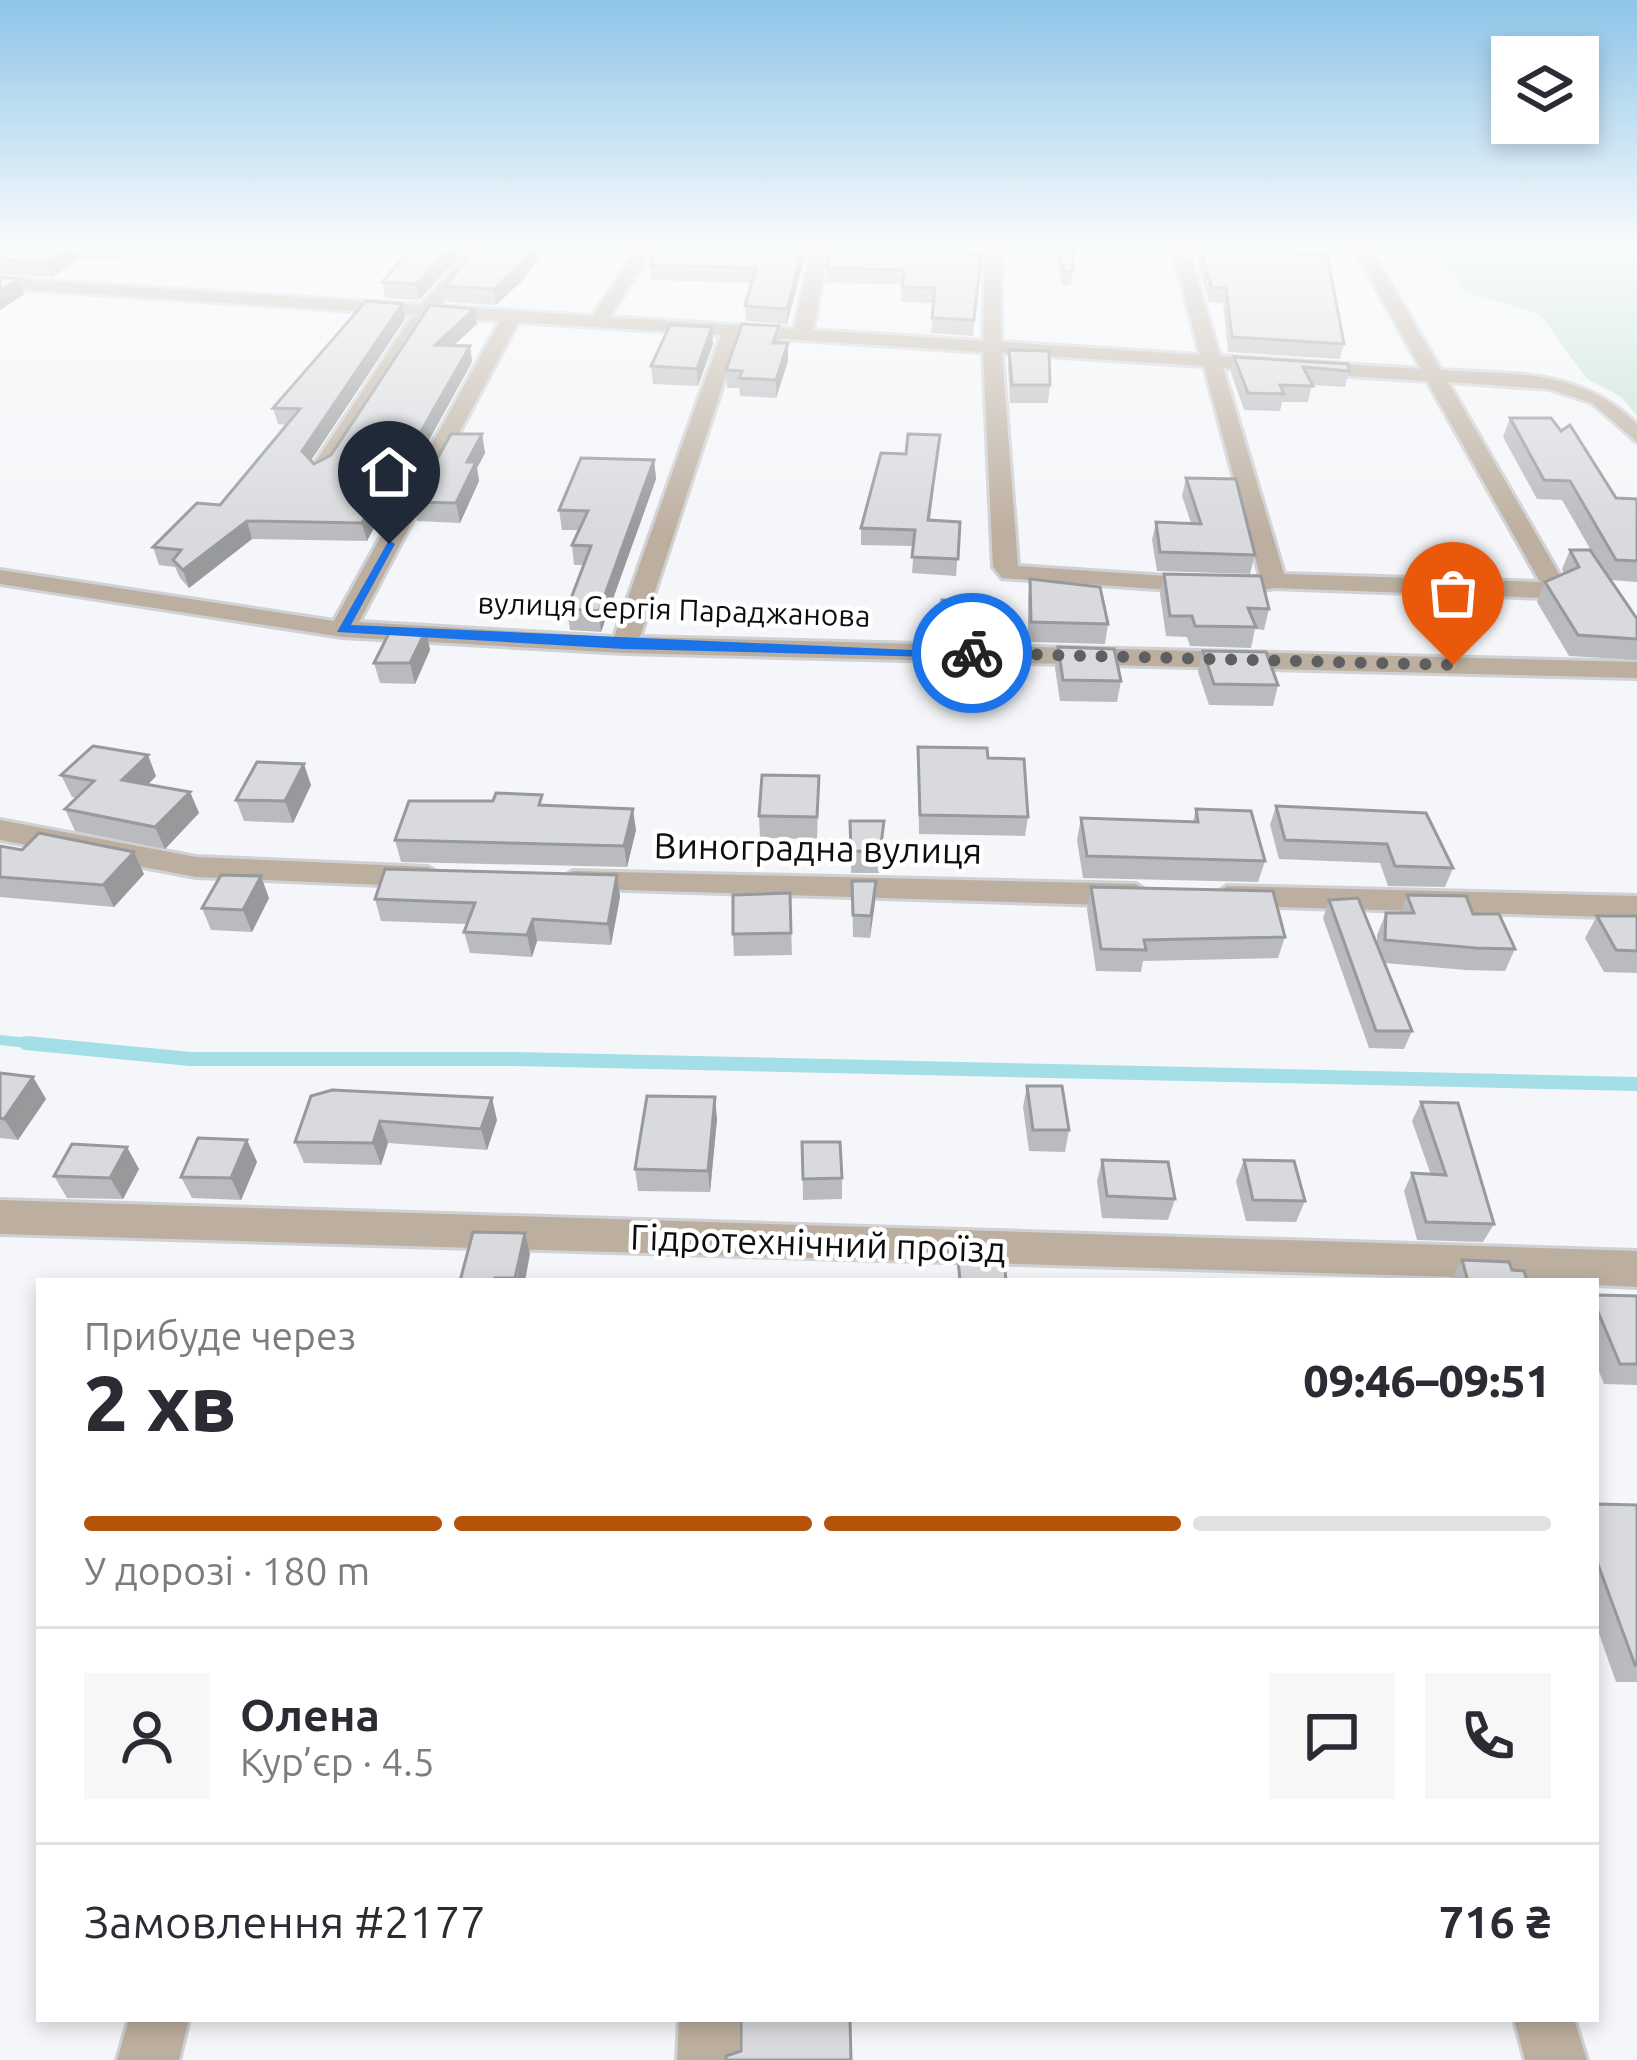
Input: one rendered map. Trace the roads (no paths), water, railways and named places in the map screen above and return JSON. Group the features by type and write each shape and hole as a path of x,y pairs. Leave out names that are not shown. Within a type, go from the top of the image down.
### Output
{"street":[{"path":"320,470 405,341"},
{"path":"342,629 498,341"},
{"path":"624,645 728,341"},
{"path":"891,341 1551,382 1599,398 1637,436"},
{"path":"992,341 1005,567 1011,573 1023,578 1240,588 1274,581 1543,590 1555,586 1414,341"},
{"path":"1208,341 1274,581"},
{"name":"вулиця Сергія Параджанова","path":"0,577 282,624 342,629 624,645 1637,670"},
{"path":"0,830 196,867 464,878"},
{"name":"Виноградна вулиця","path":"536,880 1637,907"},
{"name":"Гідротехнічний проїзд","path":"0,1217 1637,1269"},
{"path":"148,2060 157,2022"},
{"path":"708,2060 709,2022"},
{"path":"1545,2022 1556,2060"}],"waterway":[{"path":"0,1040 48,1045"},
{"path":"26,1043 48,1045"},
{"path":"48,1045 190,1059 514,1059 1637,1084"},
{"path":"48,1045 56,1046"}]}
